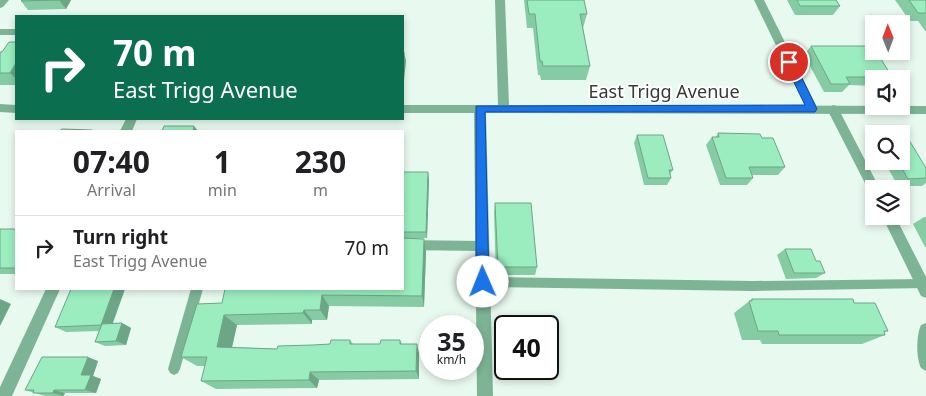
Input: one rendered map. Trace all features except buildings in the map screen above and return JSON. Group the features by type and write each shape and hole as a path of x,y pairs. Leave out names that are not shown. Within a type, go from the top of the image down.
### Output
{"street":[{"path":"0,5 4,0"},
{"path":"500,0 504,109"},
{"path":"759,0 812,109"},
{"path":"0,108 15,108"},
{"path":"480,108 485,396"},
{"name":"East Trigg Avenue","path":"404,109 926,110"},
{"path":"833,109 869,180"},
{"path":"893,225 925,288"},
{"path":"4,396 53,290"},
{"path":"926,330 926,363"}],"lane":[{"path":"0,32 15,32"},
{"path":"404,245 482,246"},
{"path":"483,282 925,288"},
{"path":"174,369 197,290"}],"route":[{"path":"483,282 480,108 812,109 789,62"}]}
